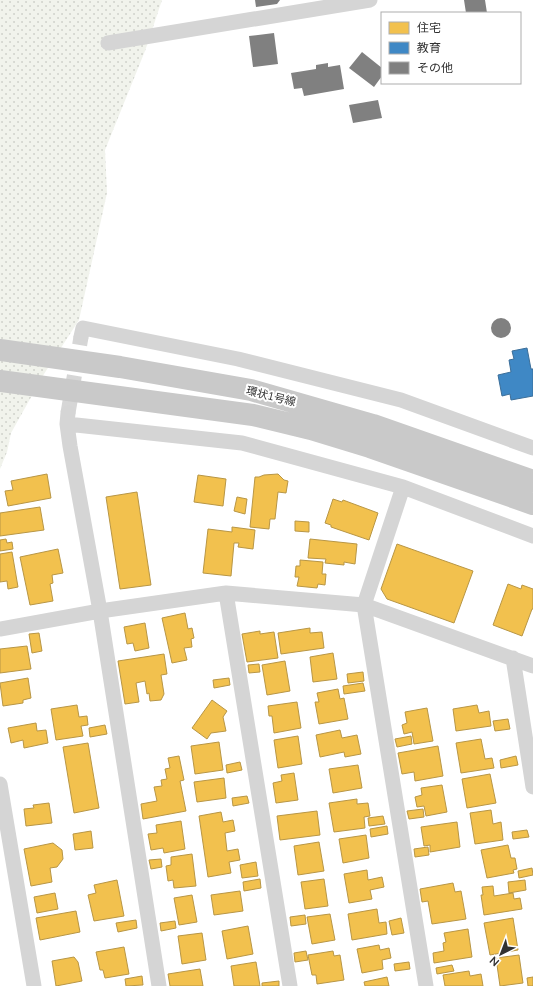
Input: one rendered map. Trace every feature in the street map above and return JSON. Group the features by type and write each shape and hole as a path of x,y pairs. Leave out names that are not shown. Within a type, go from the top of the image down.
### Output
{"main road":[{"name":"環状1号線","path":"0,350 120,367 252,390 373,424 533,480"},
{"name":"環状1号線","path":"0,380 253,415 311,429 370,447 533,504"}],"street":[{"path":"108,43 370,0"},
{"path":"81,337 83,328 245,360 401,400 533,448"},
{"path":"159,986 100,610 70,446 68,419 242,443 403,487 533,536"},
{"path":"403,487 364,605 426,986"},
{"path":"226,593 290,986"},
{"path":"0,629 100,610 226,593 364,605 533,666"},
{"path":"513,658 533,787"},
{"path":"0,784 34,986"}],"shaded area":[{"path":"0,0 162,0 145,51 105,150 107,193 79,320 44,374 11,433 7,452 0,469"}],"building: 住宅":[{"path":"47,474 51,498 8,506 5,491 13,490 11,481"},
{"path":"278,474 284,480 288,481 286,493 278,492 275,519 270,519 269,529 250,527 255,477"},
{"path":"198,475 226,479 223,506 194,502"},
{"path":"137,492 151,585 120,589 106,497"},
{"path":"237,497 247,499 245,514 234,511"},
{"path":"333,499 342,502 343,500 378,513 369,540 331,527 331,525 325,523"},
{"path":"40,507 44,530 0,536 0,513"},
{"path":"295,521 309,522 309,532 295,531"},
{"path":"232,527 255,530 253,549 238,547 239,543 234,543 231,576 203,573 208,529 232,532"},
{"path":"6,539 7,543 12,542 13,549 0,551 0,540"},
{"path":"310,539 357,544 355,564 344,562 344,565 325,563 326,559 308,558"},
{"path":"397,544 473,571 454,623 387,599 381,589"},
{"path":"58,549 63,573 52,575 53,583 50,584 53,601 30,605 20,557"},
{"path":"12,552 18,587 8,589 7,581 0,582 0,554"},
{"path":"300,560 323,562 322,574 326,574 325,585 318,584 317,588 297,586 299,577 295,577 296,566 300,566"},
{"path":"508,584 521,589 522,585 533,589 533,609 522,636 493,625"},
{"path":"185,613 188,629 192,628 194,638 191,639 192,647 184,648 187,660 172,663 162,618"},
{"path":"145,623 149,648 135,651 133,643 127,644 124,627"},
{"path":"310,628 310,633 322,632 324,648 281,654 278,633"},
{"path":"260,631 260,634 274,632 278,658 247,662 242,634"},
{"path":"39,633 42,651 32,653 29,634"},
{"path":"27,646 31,669 0,673 0,649"},
{"path":"333,653 337,679 313,682 310,657"},
{"path":"164,654 167,674 161,675 164,694 161,700 150,701 149,693 147,694 145,681 136,683 139,702 125,704 118,661"},
{"path":"285,661 290,691 267,695 262,665"},
{"path":"259,664 260,672 249,673 248,665"},
{"path":"363,672 364,681 348,683 347,674"},
{"path":"28,678 31,698 23,700 23,703 3,706 0,683"},
{"path":"229,678 230,685 214,688 213,680"},
{"path":"363,683 365,691 344,694 343,686"},
{"path":"338,689 340,699 344,698 348,719 319,724 315,702 319,702 317,693"},
{"path":"212,700 227,711 223,717 226,731 211,733 207,739 192,728"},
{"path":"297,702 301,728 274,733 272,716 269,716 268,706"},
{"path":"77,705 79,717 87,716 88,725 81,726 83,736 56,740 51,709"},
{"path":"477,705 479,713 489,711 491,726 456,731 453,709"},
{"path":"427,708 433,741 414,744 412,732 404,734 402,725 407,723 405,712"},
{"path":"508,719 510,729 495,731 493,721"},
{"path":"36,723 37,731 46,730 48,743 24,748 23,740 11,743 8,728"},
{"path":"105,725 107,734 90,737 89,728"},
{"path":"340,730 342,738 357,735 361,754 345,757 344,752 320,757 316,735"},
{"path":"298,736 302,764 278,768 274,740"},
{"path":"411,736 412,744 397,747 395,739"},
{"path":"481,739 485,759 492,758 494,768 461,773 456,743"},
{"path":"219,742 223,770 195,774 191,746"},
{"path":"88,743 99,808 74,813 63,747"},
{"path":"438,746 443,776 415,781 414,772 402,774 398,753"},
{"path":"179,756 184,780 180,781 186,811 143,819 141,804 157,801 154,787 162,786 161,780 167,779 165,769 170,768 168,758"},
{"path":"516,756 518,765 501,768 500,760"},
{"path":"240,762 242,770 227,773 226,765"},
{"path":"358,765 362,788 333,793 329,769"},
{"path":"294,773 298,800 276,803 273,783 282,781 281,775"},
{"path":"490,774 496,803 467,808 462,779"},
{"path":"224,778 226,798 197,802 194,782"},
{"path":"442,785 447,812 426,816 424,806 417,807 415,797 422,795 421,788"},
{"path":"247,796 249,803 233,806 232,798"},
{"path":"357,799 357,804 368,803 370,816 364,817 365,828 334,832 329,803"},
{"path":"49,803 52,823 26,826 24,809 34,808 33,805"},
{"path":"423,809 424,817 409,819 407,811"},
{"path":"491,810 493,824 501,822 503,840 475,844 470,813"},
{"path":"317,811 320,835 280,840 277,816"},
{"path":"221,812 223,822 233,820 235,831 225,833 227,851 238,849 240,860 229,862 231,873 208,877 199,816"},
{"path":"383,816 385,824 369,826 368,818"},
{"path":"181,821 185,849 164,853 163,848 151,850 148,834 157,833 156,825"},
{"path":"457,822 460,847 430,852 430,845 424,846 421,827"},
{"path":"387,826 388,834 371,837 370,829"},
{"path":"527,830 529,837 513,839 512,832"},
{"path":"91,831 93,848 75,850 73,834"},
{"path":"366,835 369,858 343,863 339,839"},
{"path":"319,842 324,871 298,875 294,846"},
{"path":"53,843 62,850 63,859 57,867 50,868 52,882 31,886 24,849"},
{"path":"508,845 511,858 515,858 517,869 513,870 514,873 487,878 481,850"},
{"path":"428,847 429,855 415,857 414,849"},
{"path":"192,854 196,886 174,888 173,880 168,881 166,866 171,865 171,857"},
{"path":"161,859 162,867 151,869 149,860"},
{"path":"256,862 258,876 242,878 240,865"},
{"path":"532,868 533,875 519,878 518,871"},
{"path":"367,870 368,880 382,877 384,887 370,890 372,899 349,903 344,874"},
{"path":"260,879 261,888 244,891 243,882"},
{"path":"324,879 328,906 305,909 301,882"},
{"path":"117,880 124,916 94,921 88,895 96,893 94,885"},
{"path":"525,880 526,890 509,893 508,882"},
{"path":"453,883 455,892 461,891 466,919 432,924 428,901 422,902 420,889"},
{"path":"493,886 494,896 513,893 514,899 520,898 522,909 484,915 481,895 483,895 482,887"},
{"path":"240,891 243,911 214,915 211,895"},
{"path":"55,893 58,909 37,913 34,897"},
{"path":"192,895 197,922 179,925 174,898"},
{"path":"377,909 379,923 386,922 387,934 352,940 348,914"},
{"path":"76,911 80,932 40,940 36,918"},
{"path":"330,914 335,940 312,944 307,917"},
{"path":"305,915 306,924 291,926 290,917"},
{"path":"401,918 404,933 392,935 389,921"},
{"path":"513,918 518,950 490,955 484,923"},
{"path":"136,920 137,928 118,932 116,923"},
{"path":"175,921 176,928 161,931 160,923"},
{"path":"248,926 253,954 227,959 222,931"},
{"path":"468,929 472,957 434,963 433,953 444,951 443,943 446,942 444,933"},
{"path":"202,933 206,960 182,964 178,936"},
{"path":"379,945 380,950 389,948 391,958 382,960 383,969 362,973 357,949"},
{"path":"124,947 129,974 105,978 103,970 100,970 96,952"},
{"path":"306,951 308,960 295,962 294,953"},
{"path":"333,951 334,956 340,955 344,980 317,984 316,975 312,975 308,955"},
{"path":"519,955 523,983 500,986 496,958"},
{"path":"74,957 78,962 82,981 56,986 52,961"},
{"path":"256,962 260,986 234,986 231,966"},
{"path":"409,962 410,969 395,971 394,964"},
{"path":"452,965 454,971 437,974 436,968"},
{"path":"200,969 203,986 170,986 168,974"},
{"path":"469,971 470,976 481,974 483,986 445,986 443,975"},
{"path":"142,976 143,985 126,986 125,979"},
{"path":"387,977 389,986 365,986 364,982"},
{"path":"533,977 533,986 528,986 527,978"},
{"path":"279,981 279,986 262,986 262,983"}],"building: 教育":[{"path":"527,348 531,369 533,369 533,396 511,400 510,394 502,396 498,375 511,372 509,360 514,359 512,351"}],"building: その他":[{"path":"255,0 280,0 277,4 256,7"},
{"path":"464,0 485,0 487,12 466,12"},
{"path":"274,33 278,64 253,67 249,36"},
{"path":"362,52 381,67 381,77 374,87 349,68"},
{"path":"328,63 328,67 340,65 344,89 304,96 302,88 294,89 291,73 316,69 316,65"},
{"path":"378,100 382,118 353,123 349,105"},
{"path":"501,318 508,321 511,328 508,335 501,338 494,335 491,328 494,321"}],"tunnel":[{"path":"68,413 81,337"}]}
